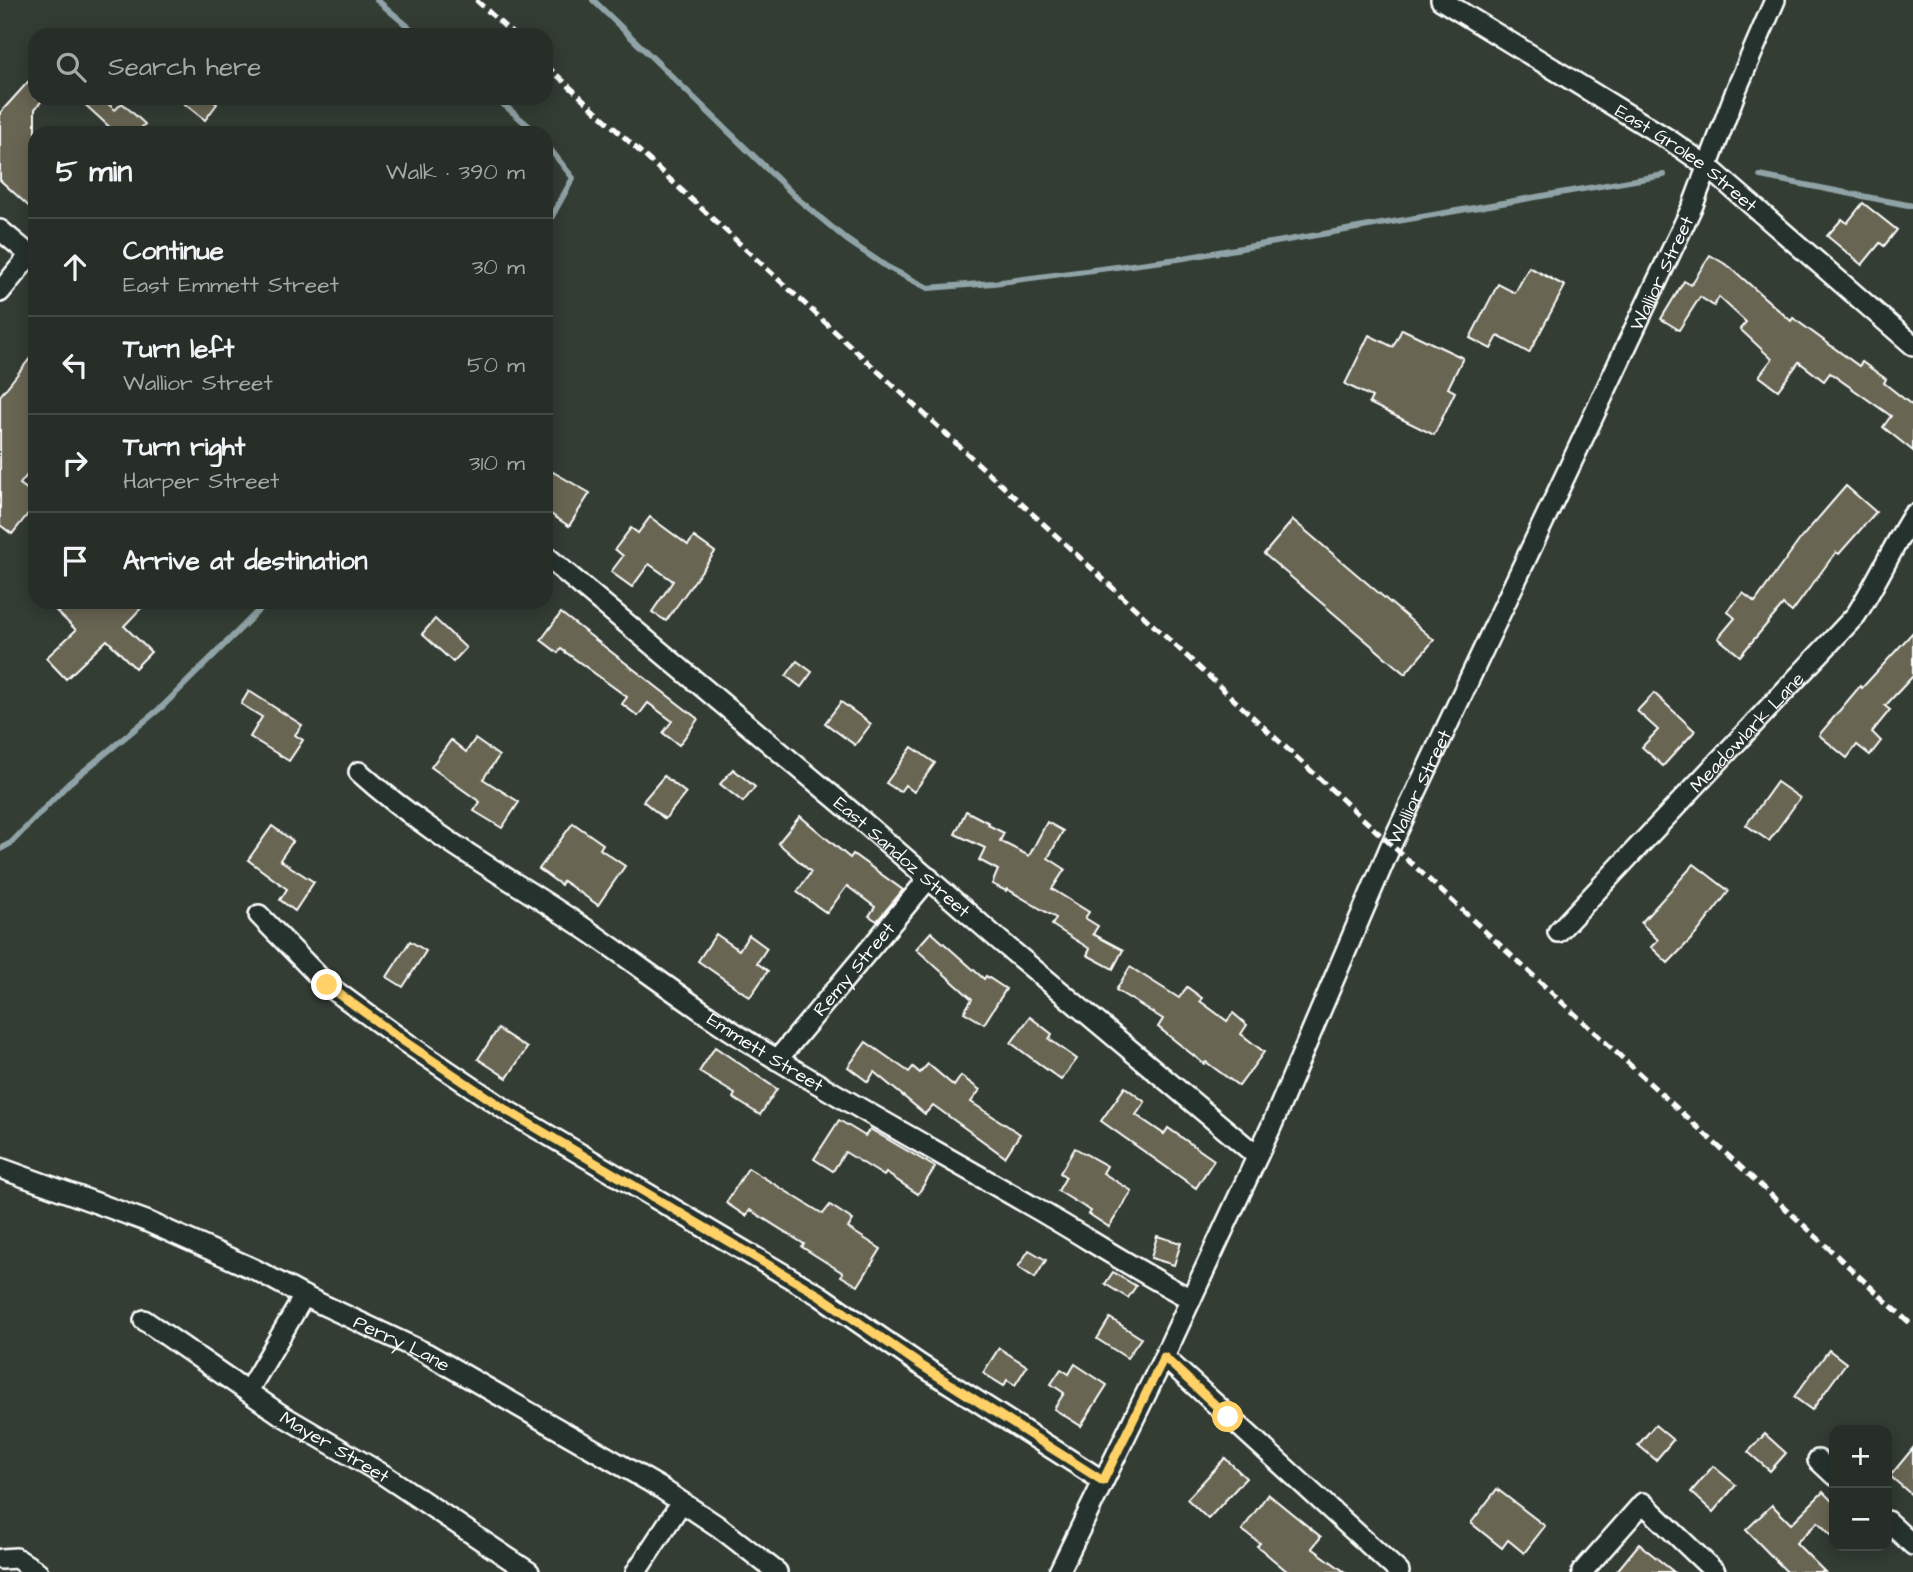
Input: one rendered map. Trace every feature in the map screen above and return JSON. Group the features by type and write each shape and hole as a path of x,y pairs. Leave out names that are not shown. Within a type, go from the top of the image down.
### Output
{"street":[{"name":"East Grolee Street","path":"1441,0 1671,141 1707,166 1913,345"},
{"name":"Wallior Street","path":"1059,1572 1164,1357 1319,1018 1391,845 1693,205 1737,88 1775,0"},
{"path":"0,230 28,253"},
{"path":"0,292 28,262"},
{"name":"Meadowlark Lane","path":"1558,932 1856,615 1890,551 1913,515"},
{"name":"East Sandoz Street","path":"553,562 1257,1156"},
{"name":"Emmett Street","path":"359,772 438,835 601,940 720,1024 949,1161 1158,1282 1191,1298"},
{"name":"Remy Street","path":"777,1060 929,877"},
{"path":"259,915 327,985 506,1110 819,1295 919,1364 1103,1481"},
{"name":"Perry Lane","path":"0,1168 146,1221 257,1270 304,1296 383,1331 469,1376 659,1487 719,1527 777,1572"},
{"path":"248,1391 304,1296"},
{"name":"Mayer Street","path":"144,1321 280,1414 384,1475 529,1572"},
{"path":"1164,1357 1399,1572"},
{"path":"1818,1460 1829,1470"},
{"path":"636,1572 681,1503"},
{"path":"1582,1572 1643,1503 1715,1572"},
{"path":"1892,1526 1913,1545"},
{"path":"1,1559 16,1558 38,1572"}],"building":[{"path":"28,82 28,105 38,105 35,109 35,126 28,126 28,206 0,180 0,113"},
{"path":"86,105 110,105 115,110 124,105 145,124 143,126 108,126"},
{"path":"186,105 216,105 205,120"},
{"path":"1863,203 1897,230 1884,246 1880,243 1862,265 1827,236 1842,219 1847,223"},
{"path":"1710,255 1730,267 1791,321 1793,318 1859,366 1862,362 1886,379 1884,383 1913,406 1913,451 1883,427 1891,416 1830,373 1824,381 1799,362 1778,390 1759,376 1772,359 1740,329 1746,322 1719,297 1714,306 1700,297 1679,330 1661,319 1684,281 1691,285"},
{"path":"1529,267 1565,286 1529,353 1498,336 1491,349 1470,338 1498,284 1515,293"},
{"path":"1402,329 1463,358 1448,388 1455,392 1434,435 1369,403 1372,397 1345,384 1369,335 1393,347"},
{"path":"28,361 28,474 20,484 28,490 28,514 12,534 0,525 0,396"},
{"path":"553,472 590,493 569,526 553,516"},
{"path":"1846,486 1876,512 1839,554 1836,552 1792,612 1783,605 1740,656 1718,638 1735,618 1727,611 1743,593 1755,602 1801,538"},
{"path":"650,517 688,545 694,537 715,552 666,621 652,612 673,581 649,564 632,587 611,572 623,556 615,549 631,528 638,533"},
{"path":"1293,520 1434,640 1405,674 1264,554"},
{"path":"54,609 140,609 124,626 151,652 135,668 107,640 66,679 46,658 76,630"},
{"path":"561,613 698,719 679,745 663,733 672,721 648,703 638,716 622,704 627,697 561,649 558,653 541,640"},
{"path":"435,619 466,648 453,662 422,634"},
{"path":"1913,632 1913,676 1885,706 1890,710 1872,732 1881,741 1870,755 1857,745 1847,758 1819,735 1860,686 1862,688"},
{"path":"797,661 812,672 801,687 786,676"},
{"path":"249,691 302,725 295,735 303,740 289,761 250,737 262,717 241,704"},
{"path":"1654,693 1695,731 1663,766 1642,747 1658,730 1637,711"},
{"path":"841,702 871,724 855,745 825,723"},
{"path":"475,739 499,756 483,779 519,802 502,828 474,811 480,802 431,767 451,740 466,752"},
{"path":"912,747 935,763 914,792 905,785 900,792 886,783"},
{"path":"733,769 755,787 743,802 720,784"},
{"path":"664,776 686,793 665,819 643,801"},
{"path":"1777,782 1800,798 1769,841 1746,825"},
{"path":"966,811 1004,833 1000,841 1029,856 1047,822 1063,831 1048,858 1065,869 1052,889 1089,912 1085,918 1098,926 1093,934 1123,950 1113,969 1087,955 1090,949 1052,925 1056,918 1007,889 1006,891 992,884 998,870 979,860 985,848 955,834"},
{"path":"800,816 850,858 853,854 903,890 877,921 869,916 875,907 847,886 827,913 797,892 811,872 778,843"},
{"path":"573,823 603,844 600,849 625,866 598,905 563,881 561,885 539,869"},
{"path":"272,826 293,841 280,860 314,882 295,911 280,900 287,889 248,860"},
{"path":"1694,864 1729,891 1696,934 1668,963 1651,947 1658,940 1641,923"},
{"path":"931,932 984,979 986,976 1006,989 984,1024 964,1012 972,999 916,949"},
{"path":"716,934 739,950 749,935 767,948 757,963 768,971 750,997 698,961"},
{"path":"410,941 426,951 403,987 387,977"},
{"path":"1130,967 1179,998 1187,987 1202,998 1200,1001 1227,1021 1233,1013 1247,1025 1241,1034 1264,1052 1239,1086 1206,1062 1204,1064 1158,1027 1163,1019 1116,990"},
{"path":"1030,1017 1052,1034 1049,1039 1077,1059 1061,1080 1011,1043"},
{"path":"498,1029 527,1048 507,1078 478,1059"},
{"path":"866,1042 909,1072 913,1067 920,1073 928,1064 954,1086 961,1076 980,1090 971,1102 1020,1134 1005,1157 933,1105 925,1114 874,1072 868,1082 848,1067"},
{"path":"715,1047 777,1089 760,1115 733,1098 735,1094 699,1072"},
{"path":"1125,1087 1145,1102 1136,1115 1164,1134 1168,1128 1214,1160 1196,1188 1101,1121"},
{"path":"839,1120 865,1136 870,1129 935,1167 918,1194 886,1173 884,1176 845,1152 833,1171 814,1159"},
{"path":"1075,1148 1107,1166 1103,1173 1132,1191 1109,1227 1089,1214 1091,1211 1058,1191 1066,1177 1060,1173"},
{"path":"748,1168 823,1214 830,1205 853,1220 848,1228 881,1249 858,1286 802,1247 804,1244 750,1210 746,1216 726,1203"},
{"path":"1157,1236 1181,1243 1174,1265 1151,1258"},
{"path":"1029,1250 1046,1260 1035,1278 1018,1267"},
{"path":"1113,1272 1136,1286 1128,1298 1105,1284"},
{"path":"1110,1318 1141,1338 1127,1358 1097,1339"},
{"path":"999,1348 1027,1366 1015,1385 1007,1380 1004,1386 983,1373"},
{"path":"1829,1350 1846,1363 1812,1410 1794,1397"},
{"path":"1075,1364 1107,1385 1081,1426 1054,1409 1064,1393 1051,1384 1061,1369 1069,1374"},
{"path":"1655,1425 1673,1440 1656,1460 1638,1445"},
{"path":"1765,1434 1786,1453 1770,1471 1748,1452"},
{"path":"1913,1448 1913,1496 1892,1478 1892,1474"},
{"path":"1225,1458 1246,1478 1208,1519 1187,1499"},
{"path":"1713,1466 1736,1485 1713,1512 1691,1492"},
{"path":"1497,1489 1545,1526 1524,1553 1508,1540 1502,1548 1471,1523"},
{"path":"1823,1492 1829,1498 1829,1533 1818,1522 1796,1543 1825,1572 1787,1572 1746,1530 1772,1505 1791,1524"},
{"path":"1268,1494 1321,1537 1312,1548 1345,1572 1288,1572 1257,1546 1260,1543 1242,1530"},
{"path":"1639,1544 1674,1572 1616,1572"}],"waterway":[{"path":"377,0 410,28"},
{"path":"593,0 798,199 847,240 887,267 928,288 993,283 1178,259 1664,175"},
{"path":"504,105 529,126"},
{"path":"553,153 573,178 553,214"},
{"path":"1760,176 1913,206"},
{"path":"0,849 11,843 68,784 163,706 260,609"}],"railway":[{"path":"476,0 506,28"},
{"path":"553,71 1913,1326"}],"route":[{"path":"327,985 506,1110 819,1295 919,1364 1103,1481 1164,1357 1228,1417"}]}
